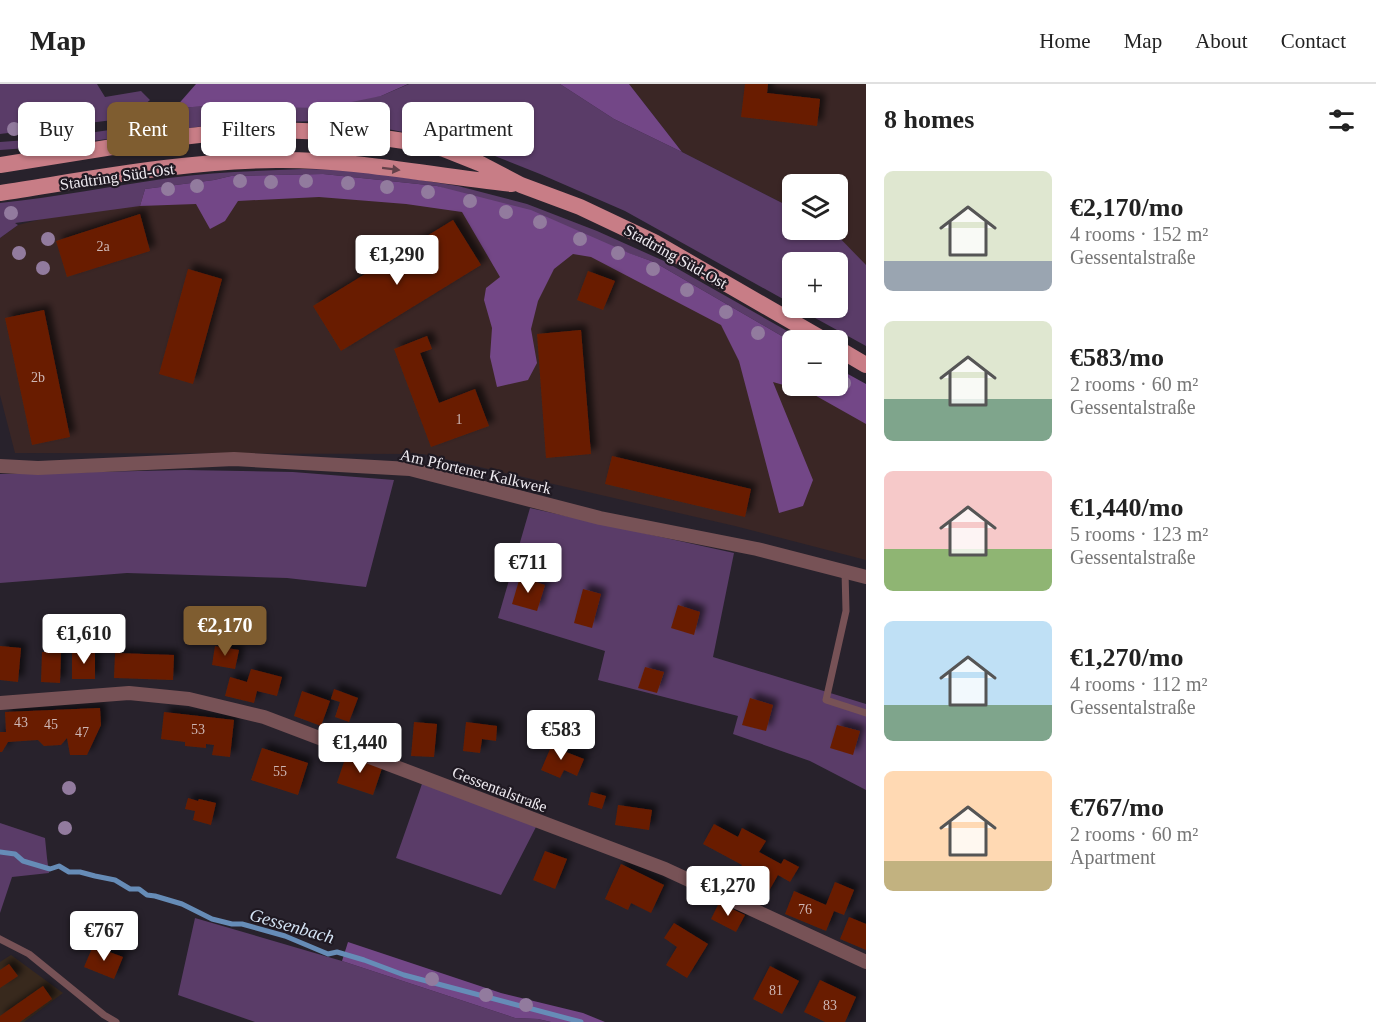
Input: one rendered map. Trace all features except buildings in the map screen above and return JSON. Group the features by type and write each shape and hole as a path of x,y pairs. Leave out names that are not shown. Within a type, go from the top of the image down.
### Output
{"main road":[{"name":"Stadtring Süd-Ost","path":"0,165 156,140 225,132 276,130 329,132 404,141 444,149 479,163 521,185 580,207 654,242 807,330"},
{"name":"Stadtring Süd-Ost","path":"0,193 224,161 278,160 380,167 521,185"},
{"path":"848,354 866,365"}],"street":[{"name":"Am Pfortener Kalkwerk","path":"0,466 38,468 234,459 410,469 600,518 757,549 866,577"},
{"name":"Gessentalstraße","path":"0,703 129,693 189,699 264,717 665,869 866,962"}],"lane":[{"path":"845,571 846,611 826,700 866,713"},
{"path":"0,939 29,954 104,1015 116,1022"}],"shaded area":[{"path":"0,84 97,84 105,97 141,91 150,100 148,102 107,102 107,121 95,122 95,102 18,102 18,132 0,134"},
{"path":"196,84 408,84 381,96 352,102 308,102 308,108 296,108 296,102 201,102 201,107 189,107 189,102 180,102"},
{"path":"409,84 560,84 614,119 782,203 782,240 842,240 866,265 866,346 848,336 848,330 837,330 815,318 848,318 848,252 782,252 782,298 625,211 495,156 534,156 534,102 402,102 402,132 390,130 390,102 308,102 308,121 296,122 296,102 278,102 381,96"},
{"path":"560,84 629,84 682,152 614,119"},
{"path":"629,84 866,84 866,267 841,240 848,240 848,174 782,174 782,203 682,152"},
{"path":"201,106 201,126 189,128 189,107"},
{"path":"107,130 107,139 95,141 95,132"},
{"path":"18,141 18,149 0,150 0,142"},
{"path":"303,169 376,173 458,186 527,204 597,231 664,261 785,330 782,330 782,336 654,262 437,186 323,174 231,176 145,189 140,206 15,223 18,225 0,238 0,203 186,176"},
{"path":"323,174 437,186 531,210 654,262 782,336 782,385 773,382 813,480 803,506 779,513 739,361 721,325 591,257 573,254 554,269 538,301 531,329 537,363 528,380 497,387 490,357 492,328 484,300 486,288 500,277 462,212 406,204 319,197 238,201 225,221 210,229 196,204 140,206 145,189 231,176"},
{"path":"259,185 504,213 743,323 782,373 782,396 848,396 848,387 866,389 866,560 735,526 423,454 15,453 0,395 0,238 18,225 138,195"},
{"path":"848,374 866,384 866,424 816,396 848,396"},
{"path":"185,470 293,472 394,480 366,587 287,578 127,573 0,583 0,474"},
{"path":"530,508 734,553 713,657 866,704 866,790 810,761 733,734 738,716 598,680 605,651 498,618"},
{"path":"423,781 536,827 501,895 396,858"},
{"path":"0,823 45,838 49,873 12,877 0,913"},
{"path":"195,918 342,961 515,1018 551,1022 255,1022 178,995"},
{"path":"348,942 501,993 583,1013 605,1022 551,1022 515,1018 342,961"},
{"path":"11,955 63,993 24,1022 0,1022 0,962"}],"waterway":[{"name":"Gessenbach","path":"0,852 15,854 23,861 50,869 59,866 69,872 80,872 115,880 130,889 139,889 147,895 182,904 212,919 242,924 285,936 328,954 337,952 404,975 581,1022"}]}
